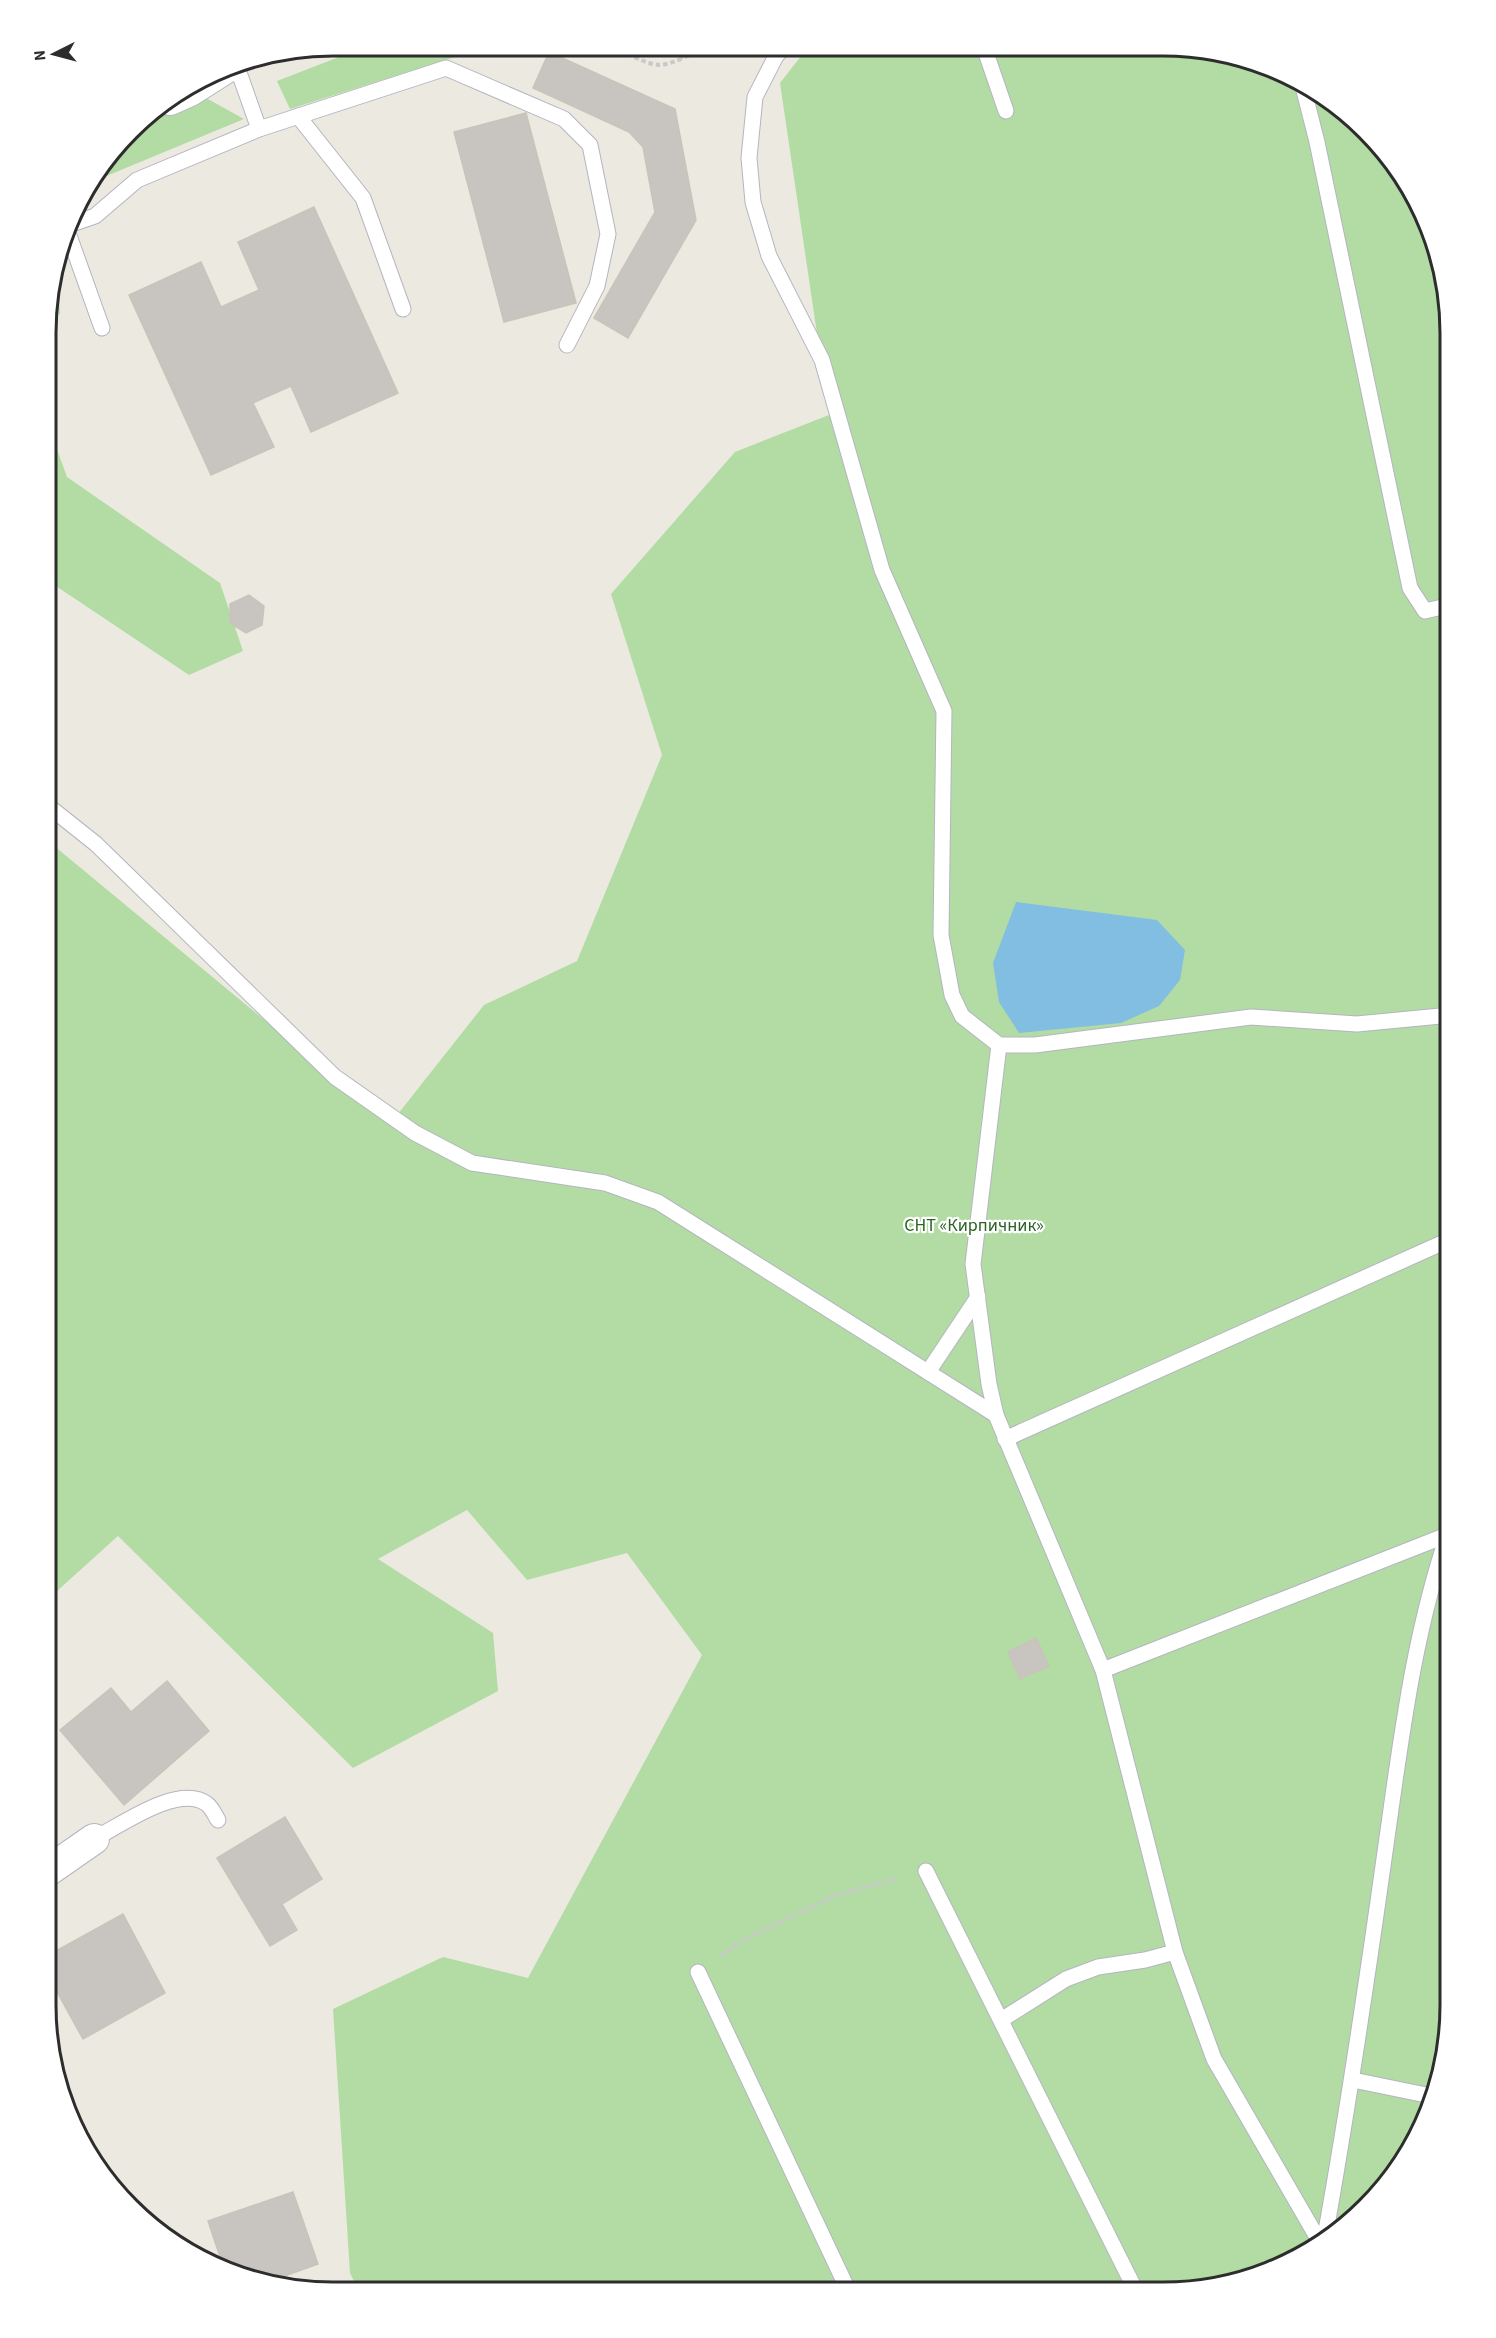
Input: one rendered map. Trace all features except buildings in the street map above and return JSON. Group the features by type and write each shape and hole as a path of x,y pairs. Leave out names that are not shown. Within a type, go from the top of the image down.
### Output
{"street":[{"path":"56,1865 94,1839"}],"lane":[{"path":"776,56 755,97 748,158 753,202 769,256 822,360 882,570 944,711 942,935 952,995 962,1016 999,1045 1035,1045 1251,1017 1357,1024 1441,1016"},
{"path":"987,56 1006,111"},
{"path":"79,222 95,216 138,180 259,129 446,68 564,119 590,145 608,234 597,286 567,345"},
{"path":"239,72 259,129"},
{"path":"1305,95 1317,142 1410,588 1425,611 1441,607"},
{"path":"298,116 363,198 404,309"},
{"path":"71,241 102,328"},
{"path":"56,812 96,844 335,1077 415,1133 472,1163 604,1183 658,1202 996,1415"},
{"path":"999,1045 974,1264 989,1384 996,1415 1103,1670 1175,1952 1214,2059 1318,2235"},
{"path":"1005,1439 1441,1243"},
{"path":"928,1372 978,1297"},
{"path":"1103,1670 1441,1533"},
{"path":"1325,2230 1353,2080 1406,1706 1430,1595 1441,1557"},
{"path":"94,1839 164,1802 192,1798 209,1805 218,1820"},
{"path":"926,1871 1132,2282"},
{"path":"1001,2020 1066,1979 1098,1967 1145,1960 1175,1952"},
{"path":"698,1972 844,2282"},
{"path":"1353,2080 1426,2095"}],"path":[{"path":"634,56 659,64 686,56"},
{"path":"698,1972 745,1939 834,1896 926,1871"}],"green space":[{"path":"342,56 458,56 290,109 277,81"},
{"name":"СНТ «Кирпичник»","path":"801,56 1182,56 1235,65 1286,84 1317,102 1346,124 1372,150 1394,179 1412,210 1426,243 1435,278 1441,332 1441,2006 1435,2060 1426,2095 1403,2144 1372,2188 1346,2214 1317,2236 1286,2254 1253,2268 1218,2277 1182,2282 354,2282 350,2273 333,2009 443,1957 528,1978 702,1655 627,1553 527,1580 467,1510 378,1559 493,1633 498,1691 353,1768 118,1536 56,1592 56,847 390,1124 484,1005 577,961 662,755 611,594 735,452 829,415 780,83"},
{"path":"196,92 244,119 103,177 124,150 150,124"},
{"path":"58,293 60,314 56,316"},
{"path":"56,447 67,477 220,583 243,651 189,675 56,586"}],"water":[{"path":"1016,902 1157,920 1185,950 1180,980 1159,1006 1121,1023 1019,1033 999,1002 993,963"}]}
